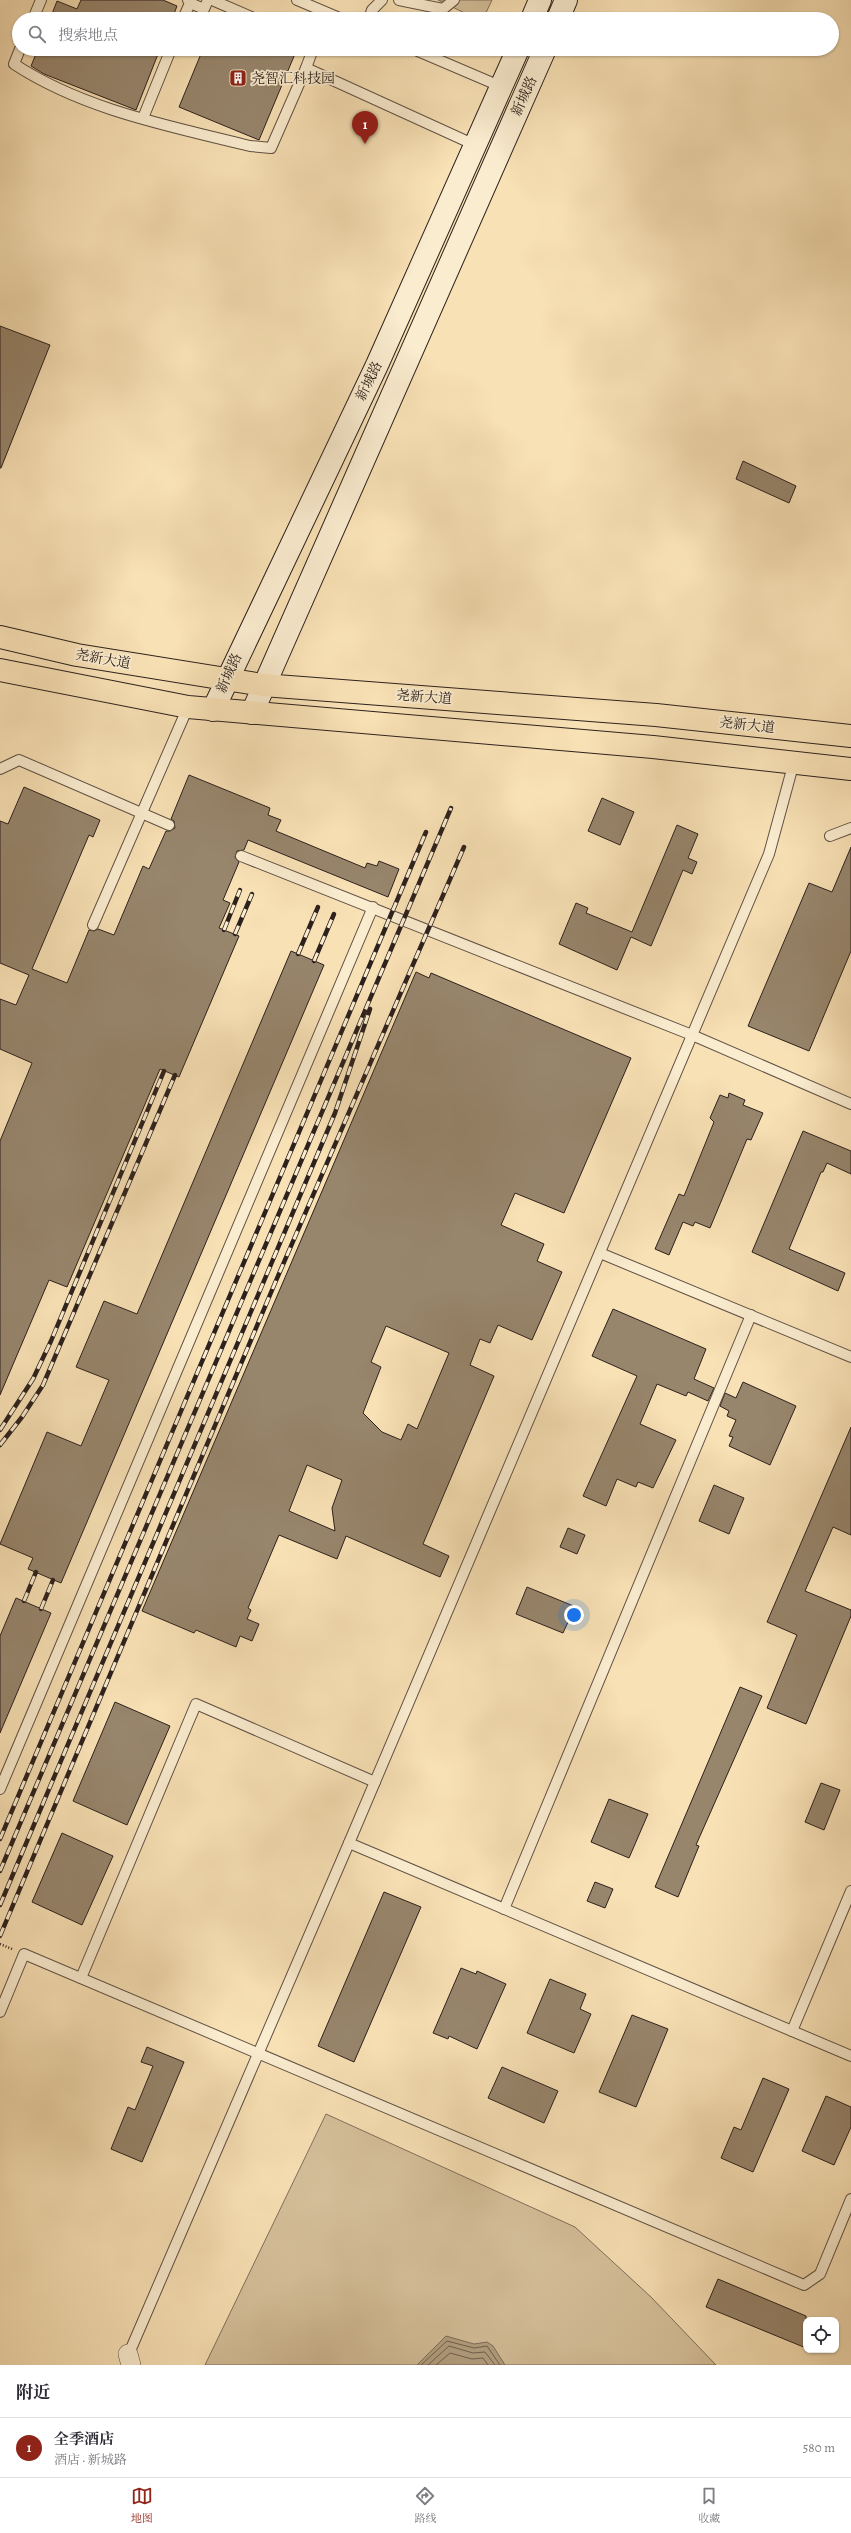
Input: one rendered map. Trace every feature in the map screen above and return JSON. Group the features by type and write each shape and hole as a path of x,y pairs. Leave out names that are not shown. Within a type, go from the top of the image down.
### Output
{"main road":[{"path":"535,12 540,0"},
{"path":"561,12 566,0"},
{"name":"新城路","path":"212,710 377,365 515,56"},
{"name":"新城路","path":"252,713 542,56"},
{"name":"尧新大道","path":"0,637 77,655 264,685 656,715 851,736"},
{"path":"0,670 188,707 212,710 653,747 851,768"}],"lane":[{"path":"36,12 40,0"},
{"path":"185,12 189,2 204,9 208,0"},
{"path":"212,0 240,12"},
{"path":"297,0 325,12"},
{"path":"371,12 382,0"},
{"path":"399,0 443,9 454,0"},
{"path":"17,56 14,64 36,79 120,112 250,146 271,148 310,56"},
{"path":"143,118 168,56"},
{"path":"429,56 502,87"},
{"path":"306,68 475,145"},
{"path":"94,925 188,707"},
{"path":"0,769 19,760 169,825"},
{"path":"128,2361 769,854 794,762"},
{"path":"830,836 851,828"},
{"path":"241,856 373,907 692,1035 851,1104"},
{"path":"0,1789 373,907"},
{"path":"600,1253 851,1357"},
{"path":"504,1908 751,1315"},
{"path":"82,1978 196,1704 375,1782"},
{"path":"349,1843 851,2056"},
{"path":"792,2031 851,1891"},
{"path":"0,2012 24,1954 804,2285 820,2274 851,2199"}],"shaded area":[{"path":"438,0 492,0 486,12 463,12"},
{"path":"326,2114 575,2227 651,2297 716,2365 205,2365"}],"water":[{"path":"446,2336 474,2344 487,2342 493,2346 505,2365 417,2365"}],"building":[{"path":"81,0 163,0 177,6 175,12 53,12 57,1 77,9"},
{"path":"35,56 157,56 136,110 44,74 31,66"},
{"name":"尧智汇科技园","path":"200,56 294,56 259,140 179,107"},
{"path":"0,326 50,345 1,468 0,468"},
{"path":"743,461 796,486 789,503 736,479"},
{"path":"189,775 270,808 268,815 281,820 276,831 365,868 367,863 377,866 379,861 399,869 388,897 248,840 244,850 237,851 235,857 239,862 223,900 230,903 219,928 239,936 179,1077 160,1069 67,1287 49,1280 0,1395 0,1141 32,1063 0,1049 0,999 16,1005 29,975 0,963 0,821 8,824 24,787 100,820 93,837 89,835 32,969 67,983 89,930 94,931 98,929 114,935 143,866 149,869 166,831 170,831 175,828 174,821 171,819"},
{"path":"602,798 634,812 620,845 588,831"},
{"path":"677,825 698,834 688,858 697,862 692,874 683,870 651,946 631,937 617,970 559,944 576,903 588,908 586,913 632,932"},
{"path":"851,847 851,951 809,1051 748,1026 809,883 832,892"},
{"path":"291,951 324,965 61,1583 28,1569 33,1558 0,1544 47,1432 81,1446 109,1380 76,1367 104,1301 137,1314"},
{"path":"416,972 429,978 431,973 631,1058 564,1213 515,1193 501,1225 544,1244 537,1261 562,1272 532,1340 498,1325 490,1343 480,1339 470,1365 494,1376 423,1544 449,1556 440,1577 346,1536 337,1559 279,1535 248,1608 251,1610 247,1619 259,1624 252,1641 240,1636 236,1647 196,1630 194,1633 142,1611","holes":["386,1326 449,1353 417,1429 408,1424 401,1440 382,1432 363,1413 381,1367 371,1362","307,1465 342,1480 332,1508 335,1531 289,1511"]},
{"path":"729,1093 745,1100 743,1105 763,1113 751,1140 747,1139 710,1228 695,1222 693,1226 683,1222 669,1255 655,1249 679,1194 684,1196 714,1122 710,1118 720,1095 728,1098"},
{"path":"803,1131 851,1151 851,1174 827,1163 823,1172 821,1172 789,1249 845,1273 838,1291 752,1252"},
{"path":"613,1309 706,1349 694,1379 714,1388 708,1401 688,1392 686,1396 657,1384 640,1424 676,1440 653,1488 638,1482 636,1487 617,1479 606,1506 583,1496 637,1376 592,1356"},
{"path":"743,1382 796,1406 770,1465 729,1446 733,1437 729,1436 736,1420 727,1416 729,1411 720,1406 725,1393 736,1398"},
{"path":"851,1427 851,1535 833,1527 805,1591 851,1610 851,1616 806,1724 767,1708 797,1635 767,1622"},
{"path":"714,1485 744,1498 729,1534 699,1521"},
{"path":"568,1528 585,1535 577,1554 560,1547"},
{"path":"527,1587 581,1609 576,1622 569,1620 563,1633 516,1614"},
{"path":"16,1598 51,1613 0,1733 0,1636"},
{"path":"740,1687 762,1696 696,1845 699,1846 678,1897 655,1887"},
{"path":"115,1702 170,1726 127,1825 73,1801"},
{"path":"821,1783 840,1790 824,1830 805,1822"},
{"path":"609,1799 648,1814 629,1858 591,1842"},
{"path":"62,1833 113,1856 82,1925 32,1902"},
{"path":"595,1882 613,1889 605,1908 587,1901"},
{"path":"384,1892 421,1907 354,2062 318,2046"},
{"path":"461,1968 476,1974 477,1971 506,1984 477,2049 449,2036 448,2039 433,2033"},
{"path":"550,1979 586,1994 580,2009 591,2014 574,2053 527,2033"},
{"path":"632,2015 668,2029 636,2107 599,2092"},
{"path":"147,2047 184,2062 142,2162 111,2149 128,2107 135,2110 153,2066 141,2062"},
{"path":"502,2067 558,2091 544,2123 488,2098"},
{"path":"763,2078 789,2089 753,2172 721,2158 734,2127 741,2130"},
{"path":"826,2096 851,2107 851,2127 834,2165 802,2151"},
{"path":"718,2279 806,2316 803,2317 803,2347 706,2307"}],"railway":[{"path":"0,1871 451,808"},
{"path":"0,1839 426,832"},
{"path":"0,1936 275,1283 464,847"},
{"path":"224,930 240,890"},
{"path":"235,934 252,894"},
{"path":"298,954 318,907"},
{"path":"314,961 334,914"},
{"path":"0,1905 335,1113 370,1009"},
{"path":"0,1430 33,1379 51,1341 164,1071"},
{"path":"0,1445 22,1417 43,1385 175,1075"},
{"path":"24,1601 36,1572"},
{"path":"41,1609 53,1580"}],"place":[{"name":"尧智汇科技园","path":"238,78"},
{"name":"全季酒店","path":"365,144"}]}
